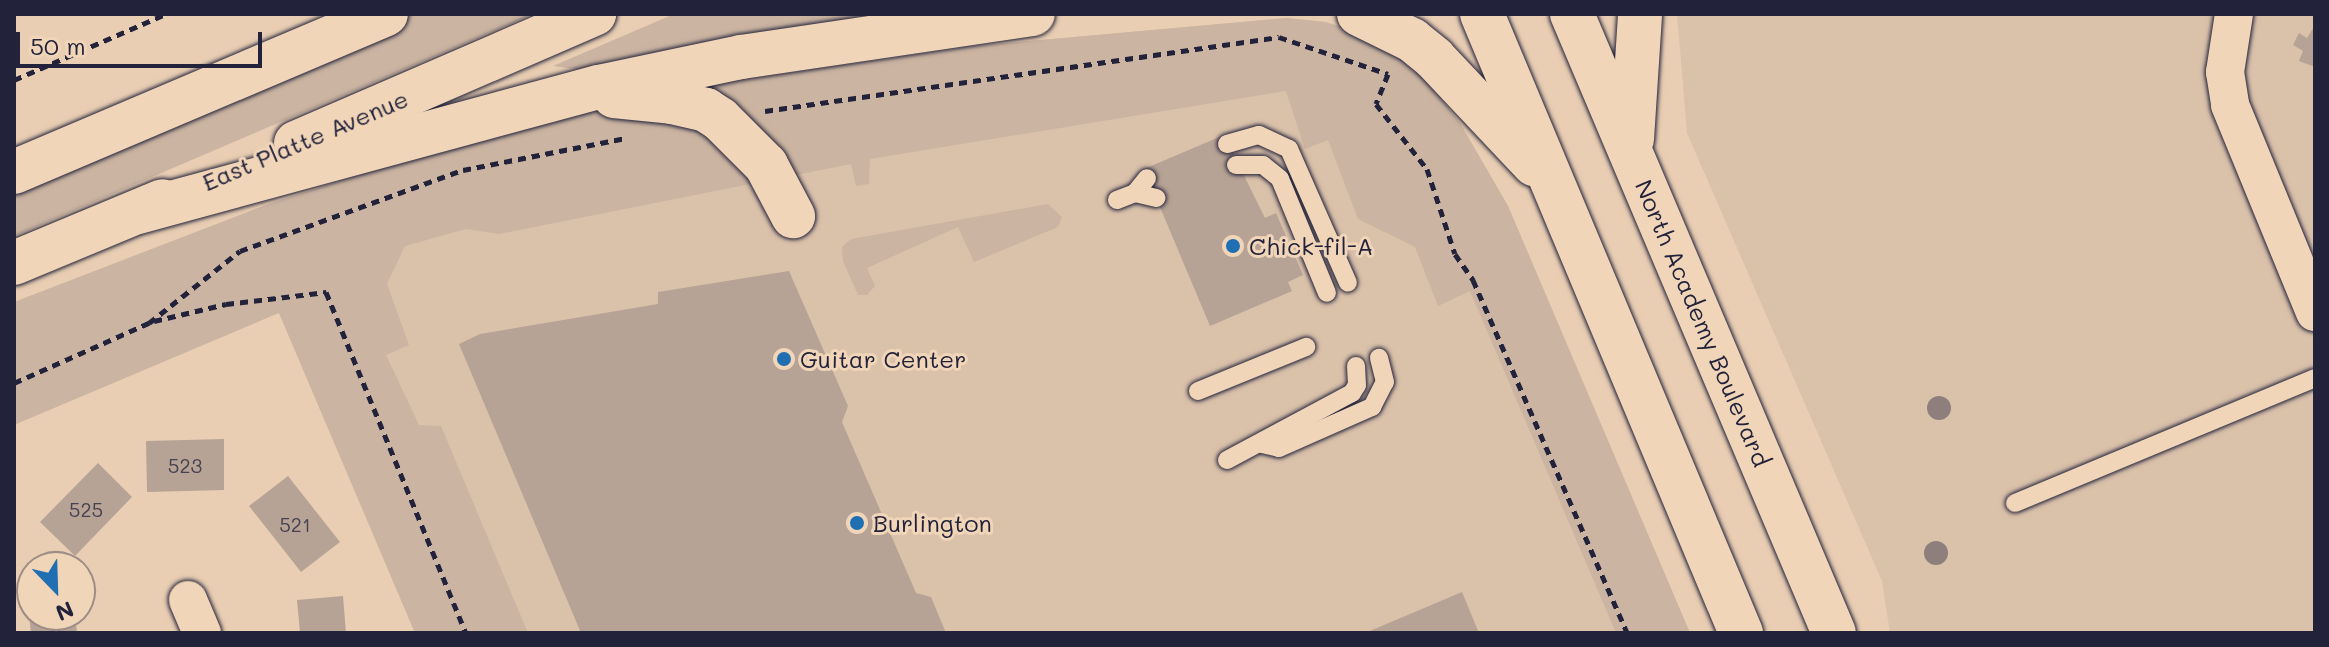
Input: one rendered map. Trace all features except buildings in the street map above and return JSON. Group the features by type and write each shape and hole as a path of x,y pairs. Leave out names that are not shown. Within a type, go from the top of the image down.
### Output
{"highway":[{"path":"157,111 312,14"},
{"path":"14,172 386,14"},
{"name":"East Platte Avenue","path":"14,263 594,14"},
{"path":"138,212 560,97 741,57 1033,14"},
{"path":"1359,14 1412,40 1434,58 1553,184"},
{"path":"1482,14 1741,633"},
{"name":"North Academy Boulevard","path":"1572,14 1834,633"},
{"path":"1632,154 1640,14"},
{"path":"560,97 633,96 706,110 720,119 766,165 793,216"}],"street":[{"path":"2234,14 2225,72 2230,105 2315,312"}],"lane":[{"path":"1227,144 1259,135 1289,149 1348,283"},
{"path":"1236,165 1263,165 1280,179 1327,293"},
{"path":"1147,178 1126,196 1156,198"},
{"path":"1198,391 1306,347"},
{"path":"1262,444 1279,448 1372,407 1385,382 1379,358"},
{"path":"1227,460 1262,444 1272,432 1352,393 1357,385 1356,366"},
{"path":"2015,503 2315,378"}],"path":[{"path":"143,14 152,20"},
{"path":"14,80 166,14"},
{"path":"720,119 1279,37 1388,74"},
{"path":"1393,67 1376,104 1427,169 1455,254 1473,280 1627,633"},
{"path":"149,323 240,251 463,170 629,137"},
{"path":"14,383 149,323 226,304 326,292 466,633"}],"shaded area":[{"path":"413,14 533,14 14,236 14,187"},
{"path":"674,14 884,14 675,48 589,71 553,66"},
{"path":"1677,14 2315,14 2315,633 1890,633 1882,581 1687,133"},
{"path":"1287,18 1326,22 1460,123 1508,206 1690,633 415,633 279,313 667,91 974,46"},
{"path":"1287,18 1326,22 1366,35 1418,70 1460,123 1508,206 1690,633 1616,633 1470,291 1438,306 1415,247 1358,219 1328,140 1305,149 1286,91 870,159 869,184 856,186 851,164 499,234 466,229 405,246 387,284 409,345 386,355 419,425 441,426 528,633 415,633 279,313 14,425 14,302 271,203 506,128 667,91 974,46"},
{"path":"1048,204 1062,217 1058,227 974,262 958,227 867,268 875,286 867,295 858,295 843,261 842,247 851,239"}],"place":[{"name":"Chick-fil-A","path":"1233,246"},
{"name":"Guitar Center","path":"784,359"},
{"name":"Burlington","path":"857,523"}]}
